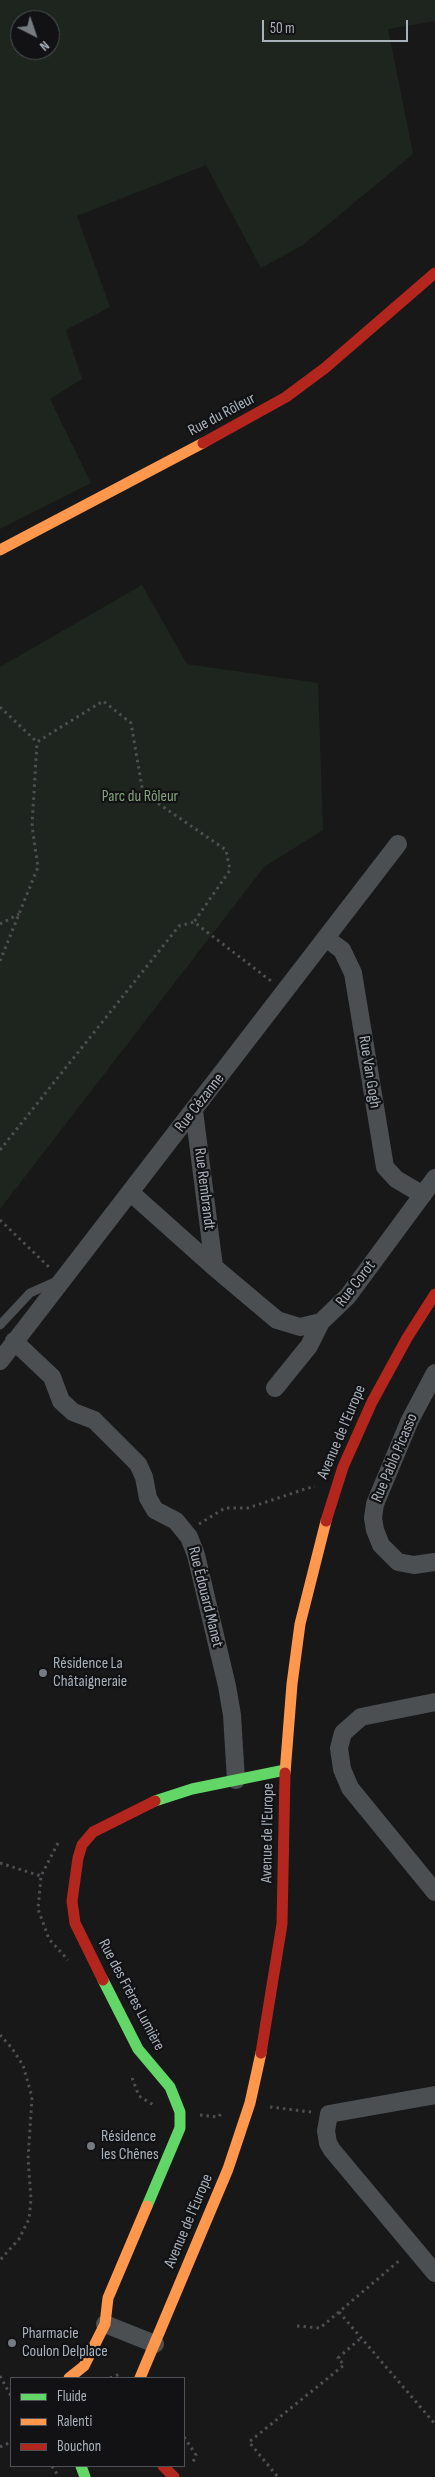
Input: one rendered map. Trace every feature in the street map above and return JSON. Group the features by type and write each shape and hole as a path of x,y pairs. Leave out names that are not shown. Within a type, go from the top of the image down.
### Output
{"street":[{"name":"Rue du Rôleur","path":"0,550 253,417 286,397 325,368 435,273"},
{"name":"Rue Cézanne","path":"0,1361 61,1279 194,1111 398,844"},
{"name":"Rue Van Gogh","path":"327,938 342,950 353,973 385,1167 396,1179 423,1196"},
{"name":"Rue Rembrandt","path":"194,1111 214,1267"},
{"name":"Rue Corot","path":"275,1388 309,1346 322,1322 348,1296 435,1178"},
{"name":"Rue Rembrandt","path":"130,1192 214,1267 283,1324 300,1327 322,1322"},
{"name":"Avenue de l'Europe","path":"140,2377 221,2187 250,2103 269,2018 280,1946 283,1907 287,1728 300,1624 313,1564 336,1487 372,1402 411,1330 435,1294"},
{"name":"Rue Édouard Manet","path":"14,1341 52,1377 61,1401 73,1412 94,1420 138,1464 144,1477 148,1498 155,1510 176,1521 186,1532 196,1555 227,1686 232,1715 236,1780"},
{"name":"Rue Pablo Picasso","path":"435,1373 410,1420 375,1504 373,1518 375,1530 382,1545 386,1552 398,1562 414,1565 435,1562"},
{"path":"435,1702 361,1717 343,1733 339,1748 342,1769 350,1788 435,1892"},
{"name":"Rue des Frères Lumière","path":"70,2377 84,2366 105,2324 108,2298 178,2137 180,2112 170,2087 138,2049 78,1929 72,1909 76,1868 82,1846 87,1838 101,1826 156,1800 192,1789 285,1770"},
{"path":"435,2095 329,2114 326,2131 328,2143 332,2150 435,2273"},
{"path":"105,2324 155,2344"},
{"path":"164,2467 174,2477"}],"lane":[{"path":"0,1325 30,1293 61,1279"}],"path":[{"path":"0,1150 179,926 194,922 230,870 226,850 143,793 131,723 103,701 37,742"},
{"path":"0,707 37,742 32,826 38,868 0,960"},
{"path":"0,924 19,914"},
{"path":"194,922 285,992"},
{"path":"0,1220 61,1279"},
{"path":"186,1532 225,1508 248,1508 308,1488 336,1487"},
{"path":"62,1839 41,1876 38,1900 40,1918 49,1939 71,1964"},
{"path":"0,1864 41,1876"},
{"path":"0,2035 23,2065 32,2097 28,2159 31,2199 29,2218 19,2239 0,2260"},
{"path":"130,2072 136,2090 144,2102 152,2106 218,2117 224,2112"},
{"path":"250,2103 286,2110 329,2114"},
{"path":"297,2326 320,2328 414,2249"},
{"path":"339,2312 435,2424"},
{"path":"277,2476 249,2442 344,2365 338,2358 361,2338"},
{"path":"0,2376 10,2394"},
{"path":"185,2438 196,2455"}],"green space":[{"path":"0,0 435,0 435,21 388,29 413,154 303,245 261,268 206,165 77,216 110,307 66,330 82,379 50,399 91,483 0,529"},
{"name":"Parc du Rôleur","path":"142,585 187,664 318,683 323,830 264,867 0,1209 0,667"}],"traffic: fast":[{"path":"155,1801 192,1789 285,1770"},
{"path":"103,1980 138,2049 170,2087 180,2112 180,2128 147,2206"},
{"path":"81,2467 85,2477"}],"traffic: slow":[{"path":"0,550 203,443"},
{"path":"285,1773 292,1684 300,1624 326,1521"},
{"path":"140,2377 228,2169 250,2103 261,2053"},
{"path":"70,2377 84,2366 105,2324 108,2298 147,2206"}],"traffic: jam":[{"path":"203,443 286,397 325,368 435,273"},
{"path":"326,1521 343,1467 372,1402 407,1338 435,1294"},
{"path":"261,2053 282,1924 285,1773"},
{"path":"103,1980 75,1923 72,1901 78,1858 82,1845 93,1832 155,1801"},
{"path":"164,2467 174,2477"}],"place":[{"name":"Résidence La Châtaigneraie","path":"43,1673"},
{"name":"Résidence les Chênes","path":"91,2146"},
{"name":"Pharmacie Coulon Delplace","path":"12,2343"}]}
